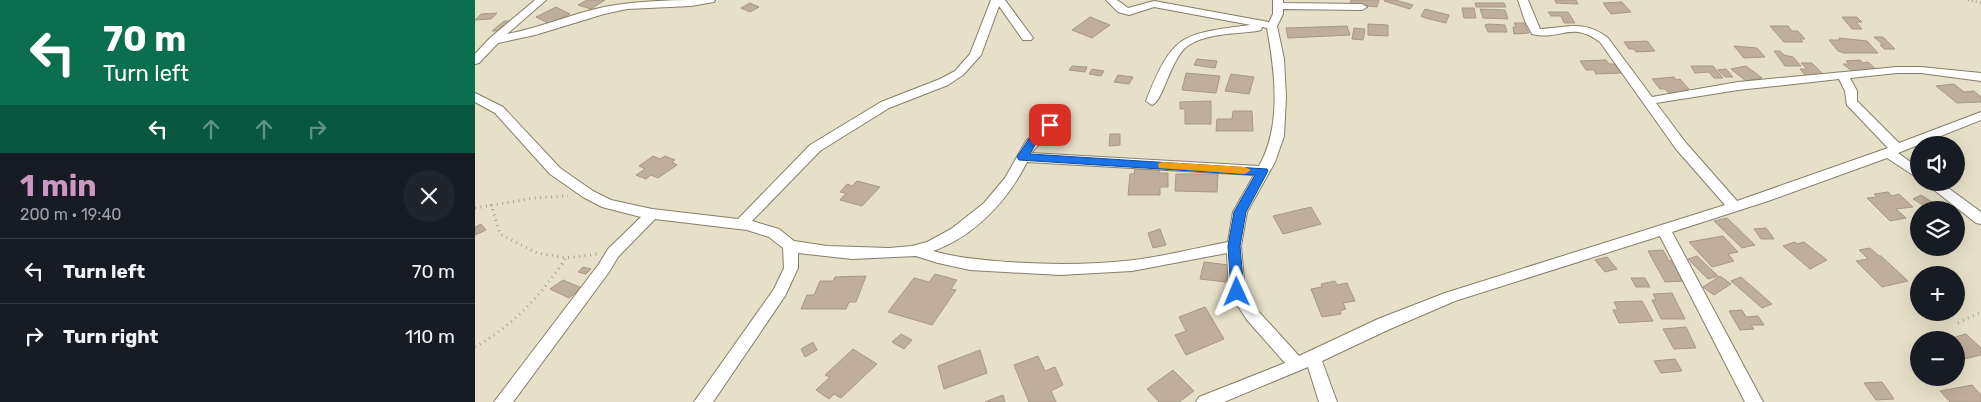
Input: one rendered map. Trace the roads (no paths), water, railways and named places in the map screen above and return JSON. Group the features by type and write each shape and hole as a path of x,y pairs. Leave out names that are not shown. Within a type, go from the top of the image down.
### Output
{"street":[{"path":"475,61 494,40 541,0"},
{"path":"494,40 531,33 602,11 627,6 691,3 710,0"},
{"path":"741,224 815,148 885,105 944,82 959,73 975,55 998,0 1027,38"},
{"path":"1111,0 1122,10 1129,12 1154,4 1272,26"},
{"path":"1523,0 1529,21 1536,32 1573,26 1601,36 1681,146 1734,207"},
{"path":"1328,402 1305,361 1253,316 1237,292 1234,246 1240,212 1274,149 1278,136 1280,97 1278,59 1272,26 1279,3 1362,7"},
{"path":"1152,101 1173,54 1184,43 1211,35 1272,26"},
{"path":"1649,101 1738,86 1897,70 1921,70 1981,77"},
{"path":"1843,76 1851,92 1851,102 1893,151 1910,166"},
{"path":"475,97 499,110 555,171 607,204 653,214 741,224 774,233 790,246 831,253 860,254 917,251 951,237 991,204 1007,185 1031,142 1056,120 1058,115"},
{"path":"1205,402 1305,361 1383,324 1449,297 1734,207 1893,151 1981,116"},
{"path":"1022,157 1263,171"},
{"path":"1942,191 1981,219"},
{"path":"503,402 604,268 613,252 653,214"},
{"path":"1663,229 1754,402"},
{"path":"704,402 780,292 791,268 790,246"},
{"path":"917,251 932,257 974,265 1040,270 1073,270 1119,267 1234,246"}]}
